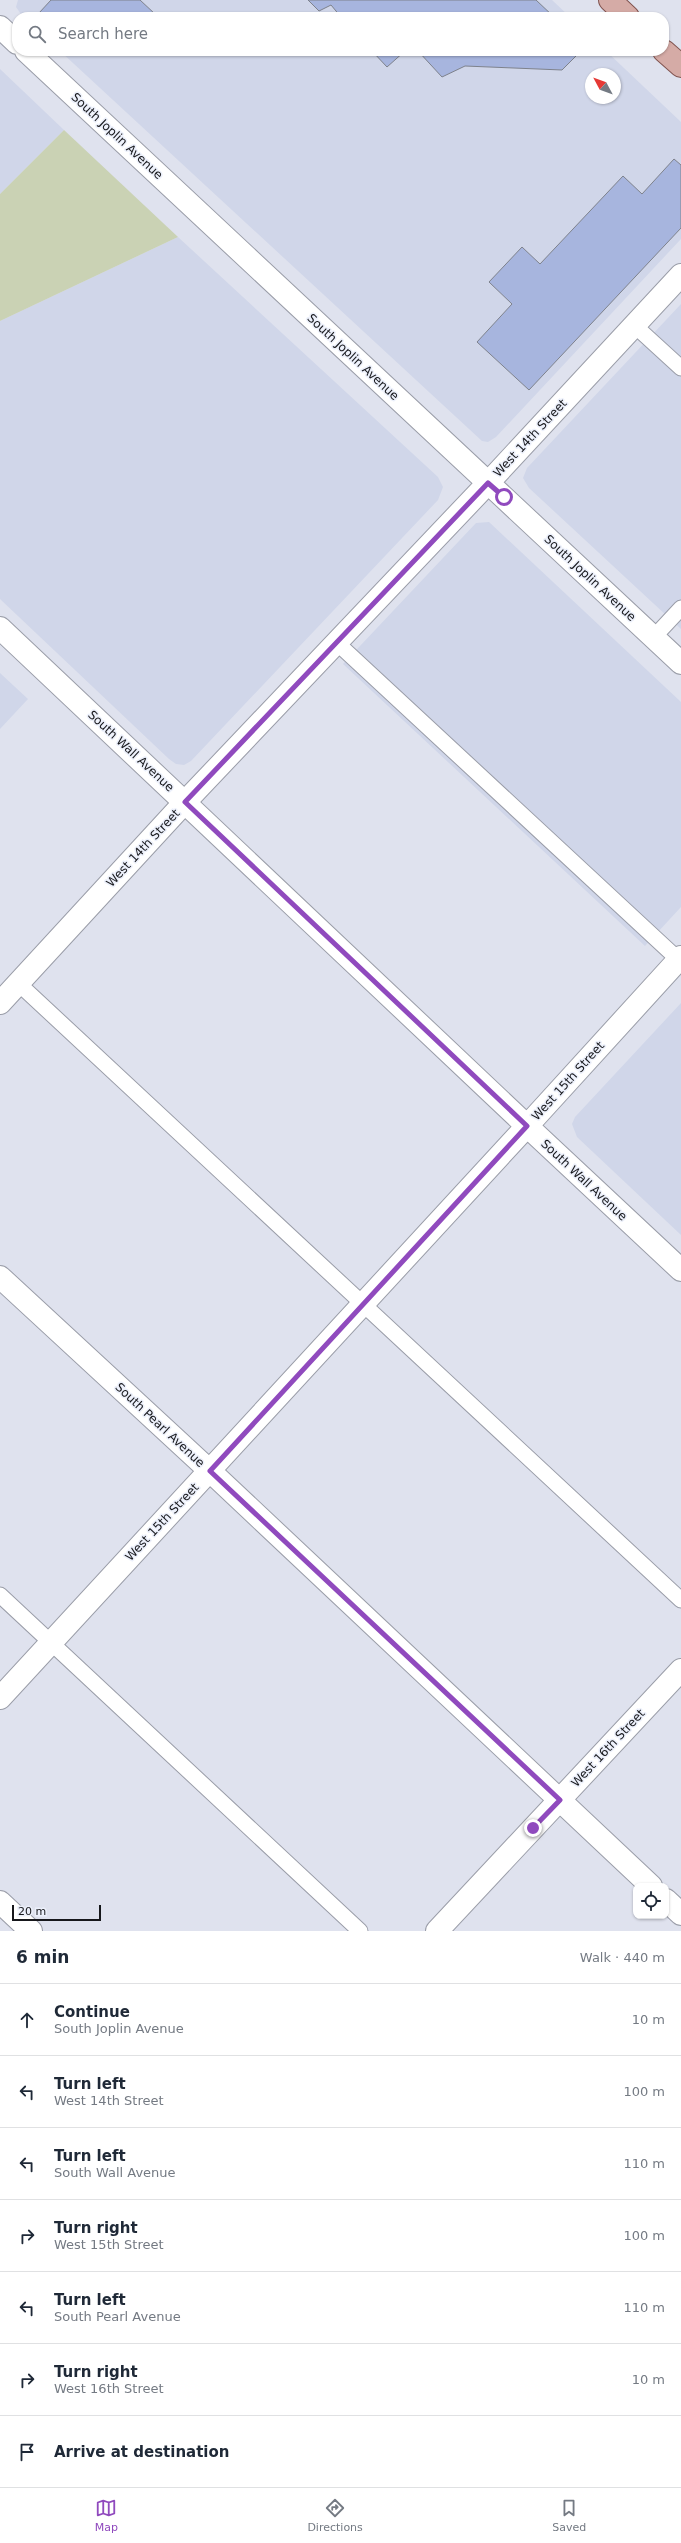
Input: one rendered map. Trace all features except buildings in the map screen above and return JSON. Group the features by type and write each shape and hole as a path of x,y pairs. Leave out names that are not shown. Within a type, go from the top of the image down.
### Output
{"main road":[{"path":"610,0 623,12"},
{"path":"669,55 681,66"}],"street":[{"path":"0,27 12,38"},
{"name":"South Joplin Avenue","path":"31,56 681,663"},
{"name":"West 14th Street","path":"0,1003 185,802 488,483 681,274"},
{"name":"South Wall Avenue","path":"0,628 681,1270"},
{"name":"West 15th Street","path":"0,1698 680,959"},
{"name":"South Pearl Avenue","path":"0,1277 210,1471 648,1883"},
{"name":"West 16th Street","path":"437,1931 681,1670"},
{"path":"0,1902 31,1931"},
{"path":"669,1903 681,1914"}],"lane":[{"path":"634,325 681,368"},
{"path":"654,638 681,608"},
{"path":"336,642 680,959"},
{"path":"18,983 681,1600"},
{"path":"0,1595 360,1931"}],"shaded area":[{"path":"18,0 552,0 565,12 20,12 16,7"},
{"path":"65,56 611,56 681,122 681,239 496,437 488,442 482,441"},
{"path":"0,69 64,130 0,194"},
{"path":"178,237 438,477 443,487 438,500 191,761 184,765 176,764 169,759 0,599 0,321"},
{"path":"681,304 681,629 529,488 523,478 527,468"},
{"path":"489,522 681,702 681,907 645,946 343,664 476,523"},
{"path":"0,673 28,699 0,729"},
{"path":"681,1003 681,1235 577,1137 572,1124 575,1117"}],"green space":[{"path":"64,130 178,237 0,321 0,194"}],"route":[{"path":"504,497 488,483 185,802 527,1126 210,1471 560,1800 533,1828"}]}
